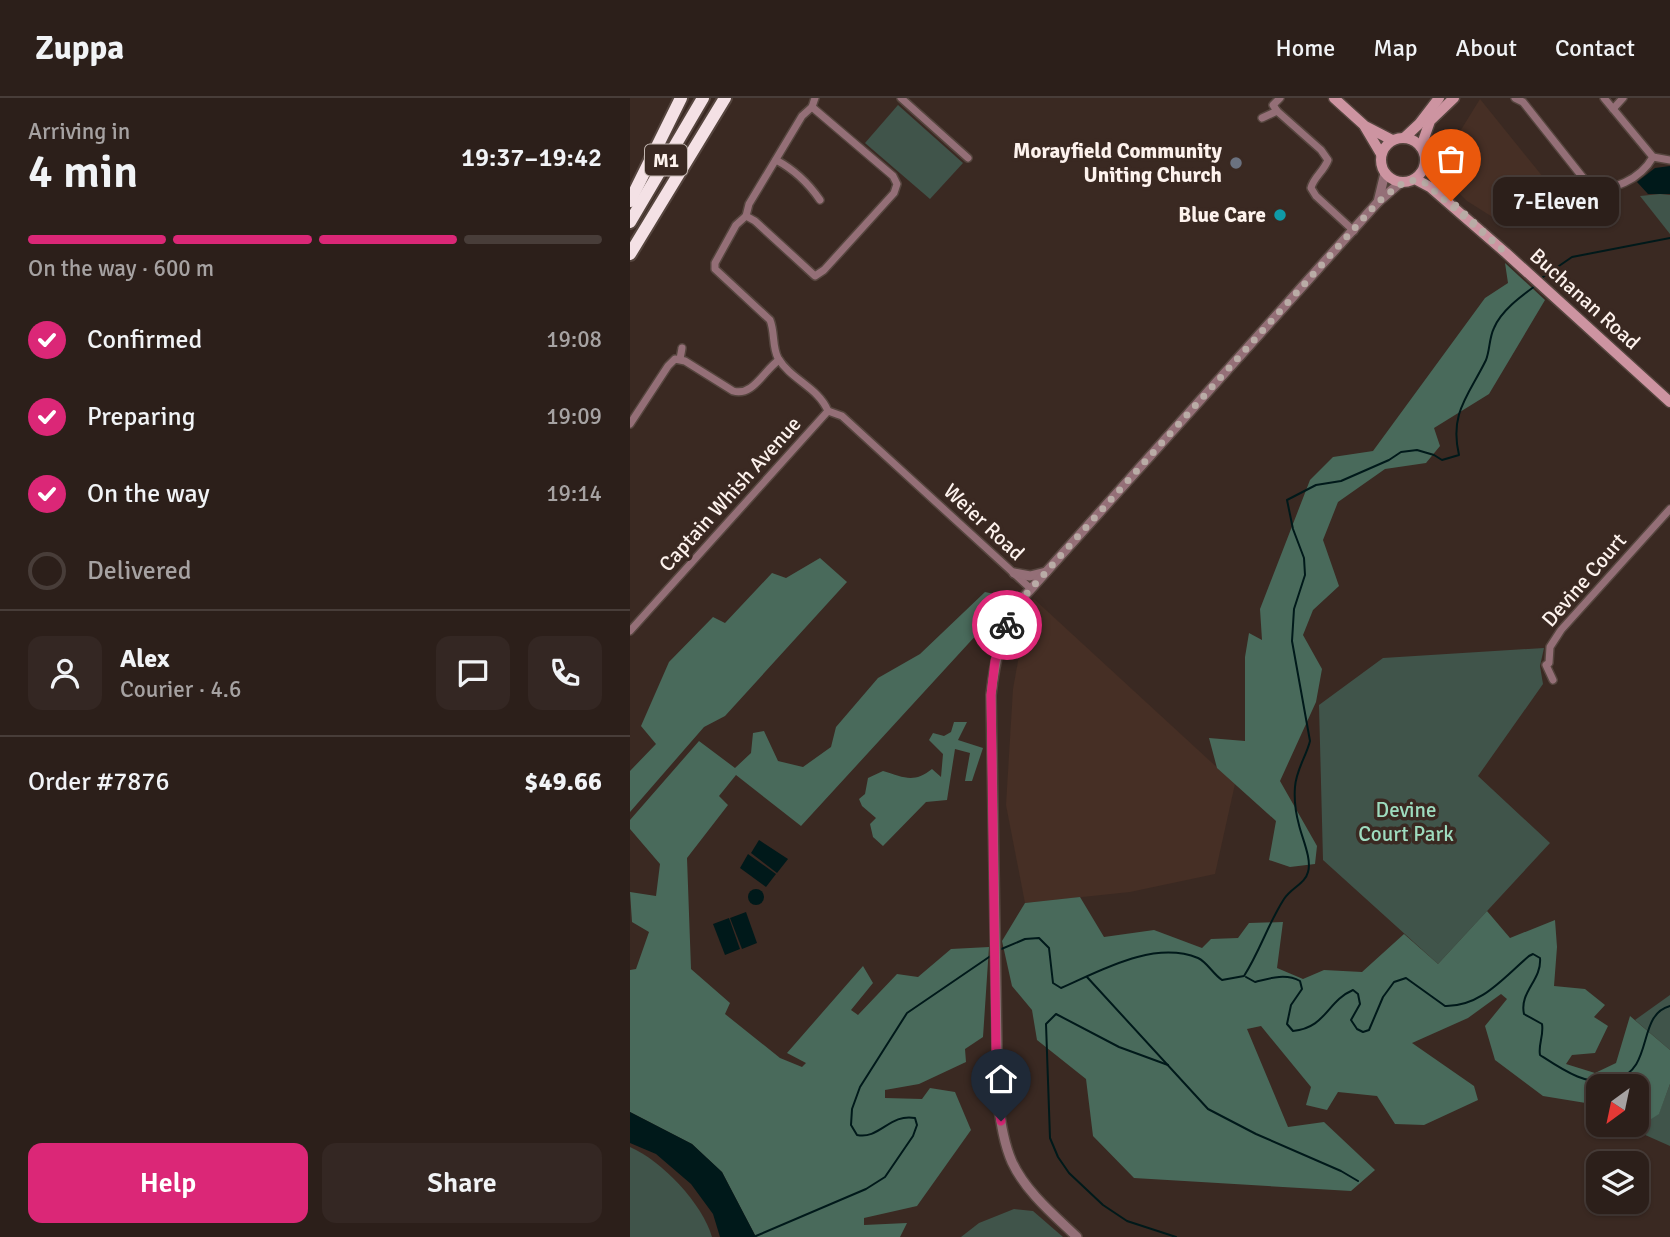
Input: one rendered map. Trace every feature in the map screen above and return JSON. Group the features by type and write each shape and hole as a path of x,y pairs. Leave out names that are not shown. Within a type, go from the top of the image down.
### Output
{"highway":[{"path":"630,201 681,98"},
{"name":"M1","path":"630,222 703,98"},
{"name":"M1","path":"630,254 725,98"},
{"path":"686,161 702,148 735,98"}],"main road":[{"path":"1334,98 1365,126 1392,140 1404,138 1416,142 1421,147 1425,162 1424,168 1415,179 1401,182 1389,178 1385,173 1380,160 1381,154 1392,140"},
{"path":"1404,138 1439,98"},
{"path":"1421,147 1430,121 1454,98"},
{"path":"1365,126 1381,154"},
{"name":"Buchanan Road","path":"1425,162 1444,194 1670,402"},
{"name":"Buchanan Road","path":"1415,179 1425,183 1506,253"}],"street":[{"path":"630,424 667,366 675,359 680,359 741,393 749,391 779,360 770,320 715,269 715,263 736,225 746,216 749,204 802,116 812,107 815,98"},
{"path":"901,98 968,158"},
{"path":"1280,98 1273,105 1277,111 1321,150 1328,160 1311,188 1316,196 1354,230"},
{"path":"1515,98 1522,102 1588,184 1598,189 1620,185 1648,165 1653,157"},
{"path":"1604,98 1653,157 1670,160"},
{"path":"1613,109 1623,98"},
{"path":"746,216 755,221 814,276 824,270 894,193 897,184 893,176 812,107"},
{"path":"1262,118 1277,111"},
{"path":"776,160 796,174 820,200"},
{"name":"Weier Road","path":"1378,202 1385,173"},
{"name":"Weier Road","path":"779,360 822,398 828,411 842,416 1031,589 1378,202 1401,182"},
{"path":"680,359 682,348"},
{"name":"Captain Whish Avenue","path":"630,631 828,411"},
{"name":"Devine Court","path":"1553,680 1546,665 1549,663 1550,647 1670,509"},
{"path":"1014,573 1030,576 1046,571"},
{"path":"1031,589 1011,616 995,661 991,695 998,1103 1004,1138 1013,1164 1030,1190 1077,1237"}],"shaded area":[{"path":"1480,99 1543,177 1502,223 1467,201 1448,182 1444,172 1451,146"},
{"path":"1034,599 1235,784 1215,874 1130,892 1025,903 1006,805 1013,689 1028,605"}],"green space":[{"path":"898,105 963,163 930,199 865,143"},
{"path":"1670,195 1670,234 1640,196"},
{"path":"1505,263 1545,300 1489,394 1434,428 1440,446 1426,463 1385,469 1338,502 1323,540 1339,586 1313,610 1303,635 1322,669 1316,702 1280,781 1317,846 1315,864 1290,867 1269,860 1276,821 1217,768 1209,738 1245,741 1245,657 1249,633 1262,640 1260,609 1310,480 1333,457 1373,451 1485,298 1508,283"},
{"path":"820,558 847,582 725,716 704,727 630,812 630,771 656,744 641,726 669,662 713,617 725,623 772,573 786,578"},
{"path":"985,592 999,595 990,620 801,826 736,775 719,796 728,805 687,858 691,969 730,1003 725,1014 780,1058 802,1067 806,1063 787,1053 863,966 873,983 851,1010 858,1015 897,974 918,977 951,949 989,947 983,1037 965,1049 966,1062 919,1084 885,1090 885,1098 922,1099 930,1088 955,1092 971,1130 917,1206 864,1218 864,1225 907,1223 900,1237 756,1237 722,1172 692,1144 630,1112 630,970 636,969 649,932 632,922 630,892 656,896 660,864 630,829 630,820 699,741 735,768 751,753 753,733 764,731 778,761 803,767 831,747 836,727 878,678 920,654"},
{"name":"Devine Court Park","path":"1544,648 1540,666 1543,684 1478,776 1550,843 1438,964 1323,860 1319,705 1383,658"},
{"path":"954,722 967,722 958,740 983,748 972,781 965,781 970,753 955,749 947,800 926,802 883,846 873,837 870,824 876,818 862,806 859,799 865,794 868,778 883,771 914,778 932,769 941,777 943,754 929,740 933,733 944,736 951,732"},
{"path":"1080,897 1104,937 1154,930 1202,948 1211,939 1238,938 1249,923 1283,922 1277,968 1303,979 1324,970 1362,972 1404,934 1438,964 1487,911 1510,938 1555,920 1557,947 1554,986 1585,989 1605,1005 1594,1017 1608,1026 1595,1053 1572,1055 1566,1064 1595,1073 1616,1063 1630,1016 1670,1050 1670,1084 1659,1114 1649,1120 1649,1074 1586,1074 1586,1103 1543,1096 1495,1060 1485,1026 1507,999 1501,994 1468,1018 1412,1043 1474,1086 1478,1100 1424,1125 1395,1124 1377,1096 1338,1092 1327,1110 1306,1105 1311,1087 1261,1026 1247,1029 1288,1127 1324,1122 1375,1170 1351,1191 1134,1178 1093,1136 1086,1079 1037,1040 1032,1010 1012,986 1002,941 1025,903"},
{"path":"1670,995 1670,1050 1635,1020"},
{"path":"1670,1084 1670,1146 1649,1137 1649,1120 1659,1113"},
{"path":"630,1147 655,1162 679,1184 699,1211 712,1237 630,1237"},
{"path":"1014,1209 1033,1211 1063,1237 961,1237 979,1223"}],"water":[{"path":"1670,166 1670,194 1648,194 1637,182 1655,168"},
{"path":"759,840 788,859 777,873 751,853"},
{"path":"748,854 776,874 766,887 740,868"},
{"path":"756,889 762,891 762,903 756,905 750,903 748,897 750,891"},
{"path":"746,912 757,943 742,949 730,918"},
{"path":"729,918 740,949 725,955 713,924"},
{"path":"630,1112 692,1144 722,1172 756,1237 720,1237 713,1214 691,1184 656,1154 630,1143"}],"waterway":[{"path":"1543,277 1572,257 1670,238"},
{"path":"999,950 1025,939 1039,938 1049,948 1053,983 1061,988 1127,960 1163,953 1181,953 1198,958 1222,980 1244,976 1278,908 1287,895 1304,880 1309,867 1297,816 1295,792 1297,775 1310,741 1292,641 1294,609 1305,575 1304,558 1293,529 1287,500 1316,485 1341,481 1401,452 1417,450 1442,460 1459,455 1457,427 1462,405 1486,360 1494,328 1506,310 1535,286"},
{"path":"1246,977 1255,982 1284,977 1300,981 1302,989 1291,1005 1287,1024 1293,1031 1313,1025 1337,1001 1353,990 1358,994 1360,1004 1351,1020 1357,1029 1363,1032 1369,1030 1383,997 1394,982 1406,978 1445,1006 1458,1005 1481,996 1533,954 1540,958 1540,966 1523,1006 1524,1014 1542,1024 1540,1055 1576,1076 1605,1082 1627,1074 1636,1065 1653,1020 1660,1011 1670,1006"},
{"path":"756,1236 866,1189 885,1177 913,1136 917,1125 915,1118 898,1119 872,1134 857,1135 851,1125 852,1109 860,1087 907,1013 992,955"},
{"path":"1087,977 1208,1109 1358,1181"},
{"path":"1168,1065 1119,1047 1056,1014 1046,1024 1050,1138 1058,1157 1069,1173 1103,1205 1127,1221 1176,1237"}],"way so far":[{"path":"1007,625 1021,600 1378,202 1401,182 1415,179 1425,183 1506,253 1451,201"}],"place":[{"name":"Morayfield Community Uniting Church","path":"1236,163"},
{"name":"7-Eleven","path":"1451,201"},
{"name":"Blue Care","path":"1280,215"}],"route":[{"path":"1001,1121 996,1050 991,695 995,661 1007,625"}]}
